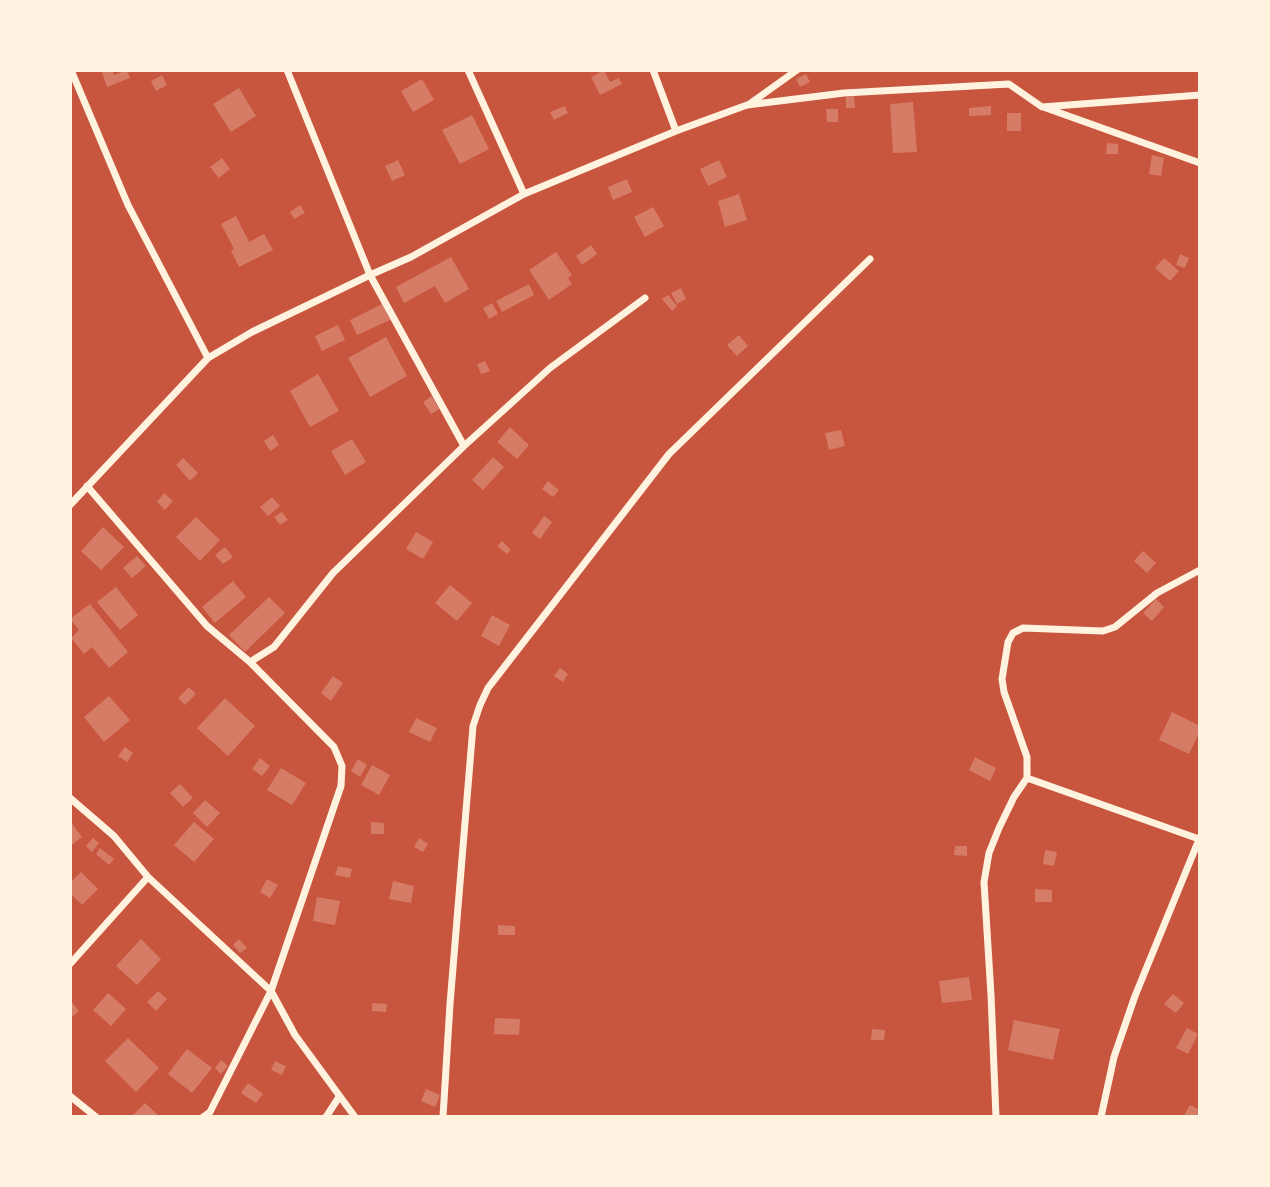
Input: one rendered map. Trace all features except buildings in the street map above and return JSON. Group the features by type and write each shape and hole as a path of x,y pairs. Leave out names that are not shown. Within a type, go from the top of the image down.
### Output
{"street":[{"path":"71,70 128,205 208,358"},
{"path":"287,70 370,275 464,446"},
{"path":"468,70 524,194"},
{"path":"653,70 676,131"},
{"path":"747,105 797,70"},
{"path":"70,505 208,358 252,332 411,257 524,194 676,131 747,105 844,93 1009,84 1042,107 1200,163"},
{"path":"1042,107 1200,95"},
{"path":"443,1117 473,726 484,696 669,454 870,259"},
{"path":"250,662 274,647 333,573 464,446 551,369 645,298"},
{"path":"87,486 207,626 250,662 334,747 342,766 341,786 271,991 210,1112 203,1117"},
{"path":"996,1117 984,882 989,853 999,828 1027,778 1027,757 1002,679 1008,642 1013,633 1023,628 1102,631 1115,627 1157,593 1200,570"},
{"path":"1027,778 1199,838 1135,996 1114,1057 1101,1117"},
{"path":"70,797 114,836 148,877 271,991 295,1035 355,1117"},
{"path":"70,964 148,877"},
{"path":"70,1096 96,1117"},
{"path":"326,1117 339,1097"}]}
